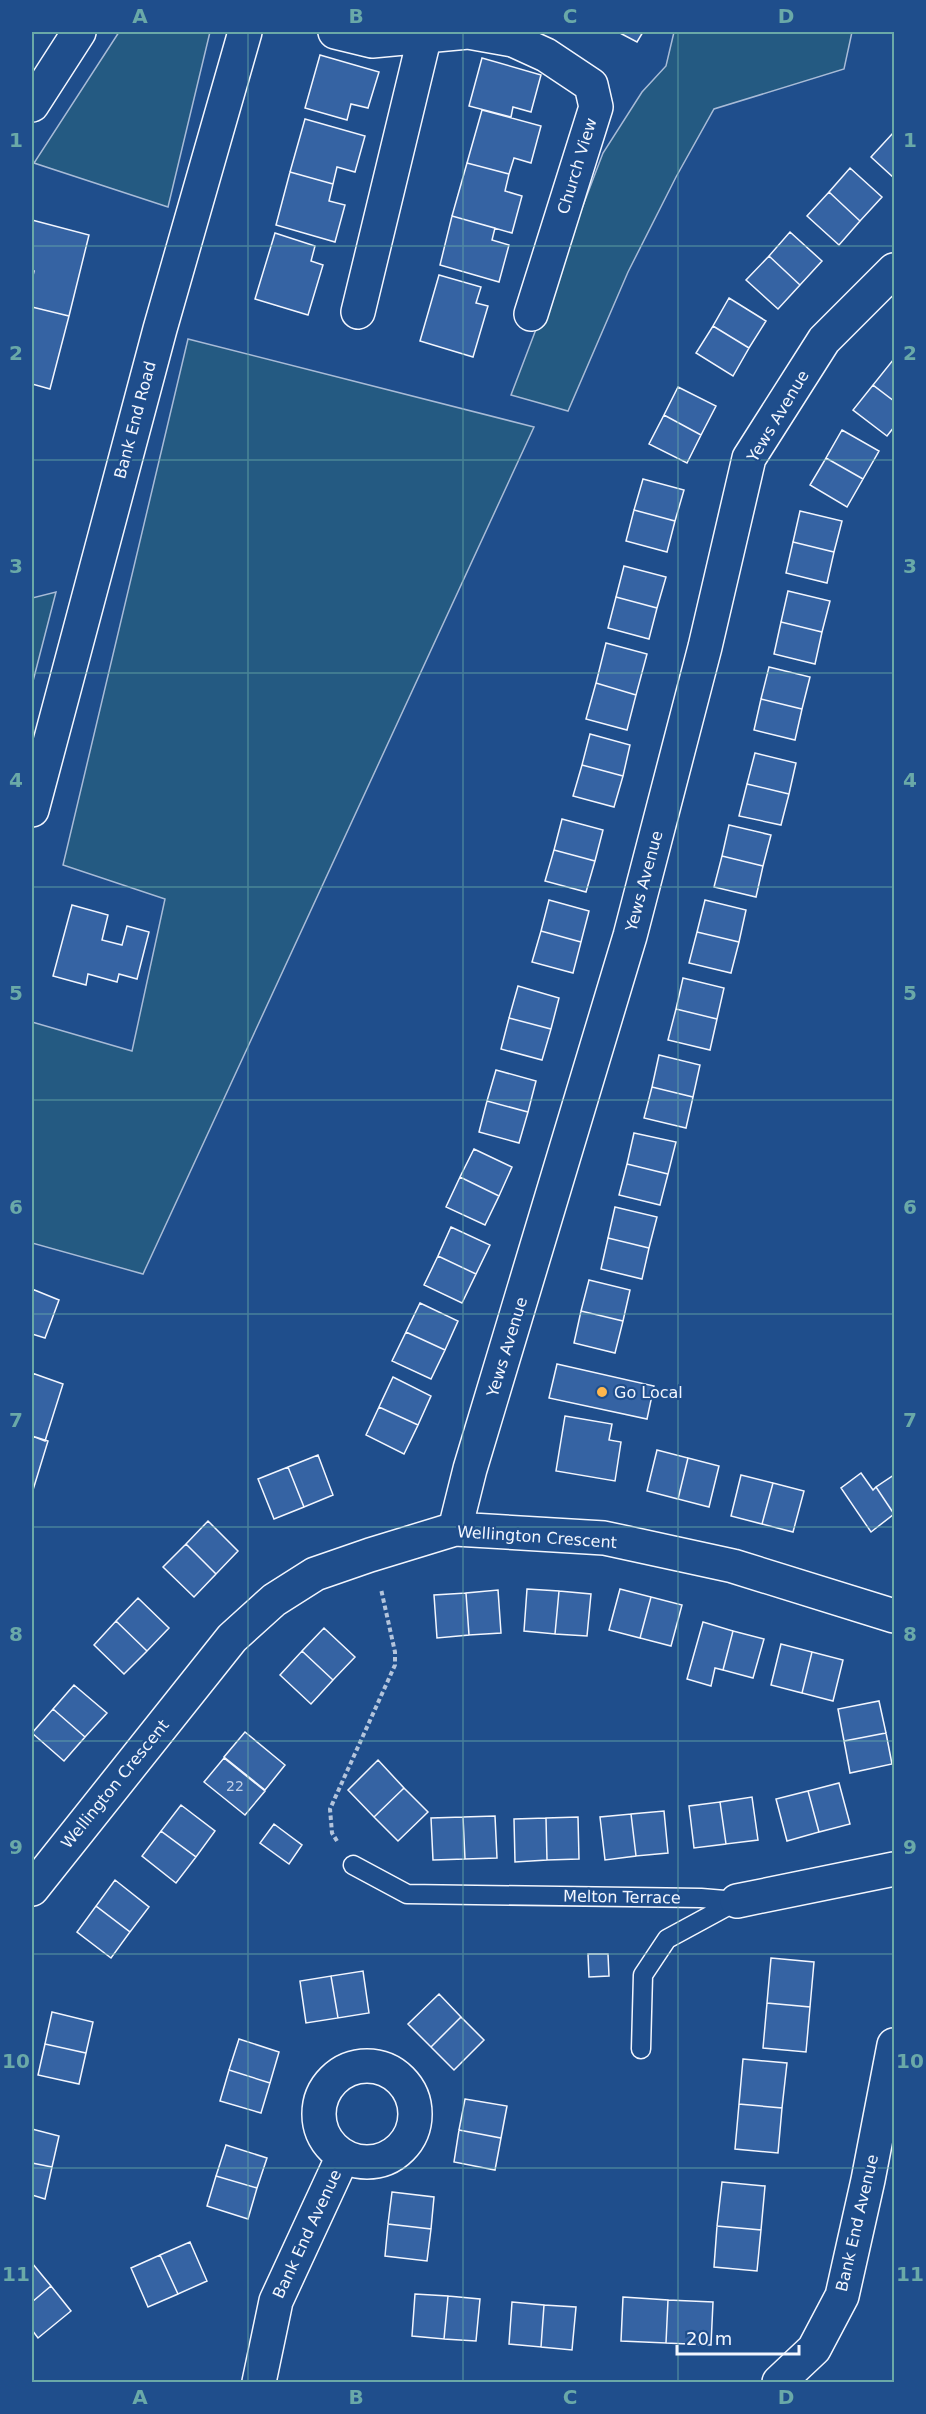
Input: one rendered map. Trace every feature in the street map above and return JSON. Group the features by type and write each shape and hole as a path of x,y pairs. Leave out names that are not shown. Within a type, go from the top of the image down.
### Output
{"street":[{"path":"32,105 79,32"},
{"name":"Bank End Road","path":"32,810 157,340 245,32"},
{"name":"Church View","path":"335,32 372,41 468,32 513,40 546,55 591,85 596,107 531,314"},
{"path":"358,312 425,35"},
{"name":"Yews Avenue","path":"455,1529 470,1469 630,936 705,647 749,458 824,340 894,270"},
{"name":"Wellington Crescent","path":"32,1889 232,1638 274,1600 315,1574 370,1555 455,1529 604,1539 733,1566 894,1616"},
{"name":"Melton Terrace","path":"736,1900 894,1869"},
{"name":"Bank End Avenue","path":"779,2382 814,2349 842,2296 881,2182 894,2044"},
{"name":"Bank End Avenue","path":"259,2382 276,2301 343,2156"}],"lane":[{"name":"Melton Terrace","path":"353,1865 407,1894 736,1900"},
{"path":"641,2049 643,1975 667,1939 736,1900"}],"path":[{"path":"353,1865 332,1833 330,1809 395,1665 395,1652 384,1599 370,1555"}],"shaded area":[{"path":"119,32 210,32 168,207 34,163"},
{"path":"674,32 852,32 844,69 714,109 676,177 628,272 568,411 511,395 603,153 642,92 666,66"},
{"path":"188,339 534,427 143,1274 32,1243 32,1022 132,1051 165,899 63,865"},
{"path":"56,592 32,685 32,598"}],"building":[{"path":"618,32 643,32 637,42"},
{"path":"320,55 379,72 368,108 351,104 347,120 305,108"},
{"path":"482,58 541,75 531,112 513,107 511,117 469,106"},
{"path":"482,110 541,126 531,163 514,158 509,174 467,163"},
{"path":"305,119 365,136 355,172 337,167 333,184 290,172"},
{"path":"893,133 894,135 894,178 871,157"},
{"path":"467,163 509,174 505,191 522,196 512,233 452,216"},
{"path":"850,168 882,197 860,221 829,192"},
{"path":"290,172 333,184 329,201 345,205 335,242 276,225"},
{"path":"829,192 860,221 839,245 807,216"},
{"path":"452,216 495,228 492,240 509,245 499,282 440,265"},
{"path":"32,220 89,235 69,316 32,307 34,271 32,270"},
{"path":"790,232 822,261 800,285 769,256"},
{"path":"275,233 315,246 311,261 323,265 308,315 255,299"},
{"path":"769,256 800,285 778,309 746,280"},
{"path":"439,275 481,287 476,303 488,306 473,357 420,341"},
{"path":"729,298 766,321 749,348 713,326"},
{"path":"32,307 69,316 50,389 32,384"},
{"path":"713,326 749,348 733,376 696,353"},
{"path":"894,361 894,401 873,385"},
{"path":"873,385 894,401 894,427 887,436 853,410"},
{"path":"678,387 716,406 701,435 664,415"},
{"path":"664,415 701,435 687,463 649,444"},
{"path":"842,430 879,451 863,479 826,458"},
{"path":"826,458 863,479 847,507 810,485"},
{"path":"643,479 684,490 675,521 634,510"},
{"path":"634,510 675,521 667,552 626,541"},
{"path":"800,511 842,521 834,552 793,542"},
{"path":"793,542 834,552 827,583 786,573"},
{"path":"624,566 666,577 657,608 616,597"},
{"path":"788,591 830,601 822,632 781,622"},
{"path":"616,597 657,608 649,639 608,628"},
{"path":"781,622 822,632 815,664 774,654"},
{"path":"606,643 647,654 636,695 596,683"},
{"path":"769,667 810,677 802,709 761,699"},
{"path":"596,683 636,695 627,730 586,719"},
{"path":"761,699 802,709 795,740 754,730"},
{"path":"590,734 630,745 623,776 582,765"},
{"path":"755,753 796,763 789,794 747,784"},
{"path":"582,765 623,776 614,807 573,796"},
{"path":"747,784 789,794 781,825 739,816"},
{"path":"562,819 603,830 595,861 554,850"},
{"path":"729,825 771,835 763,866 722,856"},
{"path":"554,850 595,861 586,892 545,881"},
{"path":"722,856 763,866 756,897 714,887"},
{"path":"549,900 589,911 581,942 541,931"},
{"path":"705,900 746,910 739,942 697,932"},
{"path":"72,905 108,915 102,940 122,945 127,926 149,932 137,979 119,974 117,982 88,974 86,985 53,976"},
{"path":"541,931 581,942 573,973 532,962"},
{"path":"697,932 739,942 731,973 689,963"},
{"path":"683,978 724,988 717,1019 676,1009"},
{"path":"518,986 559,998 551,1029 509,1018"},
{"path":"676,1009 717,1019 710,1050 668,1040"},
{"path":"509,1018 551,1029 542,1060 501,1049"},
{"path":"659,1055 700,1065 693,1097 652,1087"},
{"path":"496,1070 536,1081 528,1112 487,1101"},
{"path":"652,1087 693,1097 686,1128 644,1118"},
{"path":"487,1101 528,1112 519,1143 479,1132"},
{"path":"634,1133 676,1142 668,1174 627,1164"},
{"path":"474,1149 512,1167 499,1196 460,1177"},
{"path":"627,1164 668,1174 660,1205 619,1195"},
{"path":"460,1177 499,1196 485,1225 446,1207"},
{"path":"615,1207 657,1217 649,1248 608,1238"},
{"path":"451,1227 490,1245 476,1274 438,1256"},
{"path":"608,1238 649,1248 642,1279 601,1269"},
{"path":"438,1256 476,1274 462,1303 424,1285"},
{"path":"589,1280 630,1290 623,1321 581,1311"},
{"path":"32,1289 59,1300 45,1338 32,1334"},
{"path":"420,1303 458,1321 445,1350 406,1332"},
{"path":"581,1311 623,1321 615,1353 574,1343"},
{"path":"406,1332 445,1350 431,1379 392,1361"},
{"name":"Go Local","path":"557,1364 654,1386 647,1419 549,1398"},
{"path":"32,1373 63,1384 45,1441 32,1436"},
{"path":"393,1377 431,1396 418,1425 379,1407"},
{"path":"379,1407 418,1425 404,1454 366,1435"},
{"path":"565,1416 612,1424 609,1440 621,1442 615,1481 556,1471"},
{"path":"32,1436 48,1441 33,1490 32,1490"},
{"path":"657,1450 688,1458 678,1499 647,1491"},
{"path":"318,1455 333,1495 304,1507 288,1467"},
{"path":"688,1458 719,1466 709,1507 678,1499"},
{"path":"288,1467 304,1507 274,1519 258,1479"},
{"path":"861,1473 873,1490 876,1487 894,1514 871,1532 841,1488"},
{"path":"741,1475 773,1483 762,1524 731,1516"},
{"path":"894,1475 894,1514 876,1487"},
{"path":"773,1483 804,1491 793,1532 762,1524"},
{"path":"208,1521 238,1551 216,1574 186,1544"},
{"path":"186,1544 216,1574 194,1597 163,1567"},
{"path":"527,1589 559,1591 555,1634 524,1631"},
{"path":"620,1589 651,1597 640,1638 609,1630"},
{"path":"498,1590 501,1633 469,1635 466,1593"},
{"path":"559,1591 591,1594 587,1636 555,1634"},
{"path":"466,1593 469,1635 437,1638 434,1595"},
{"path":"651,1597 682,1605 671,1646 640,1638"},
{"path":"138,1598 169,1628 147,1651 116,1621"},
{"path":"116,1621 147,1651 124,1674 94,1645"},
{"path":"703,1622 733,1631 723,1670 715,1668 711,1686 687,1679"},
{"path":"324,1628 355,1657 333,1680 302,1651"},
{"path":"733,1631 764,1639 753,1678 723,1670"},
{"path":"781,1644 812,1652 802,1693 771,1685"},
{"path":"302,1651 333,1680 311,1704 280,1675"},
{"path":"812,1652 843,1660 833,1701 802,1693"},
{"path":"74,1685 107,1713 85,1737 53,1709"},
{"path":"879,1701 886,1733 844,1741 838,1709"},
{"path":"53,1709 85,1737 64,1761 32,1733"},
{"path":"245,1732 285,1765 265,1790 224,1757"},
{"path":"886,1733 892,1764 850,1773 844,1741"},
{"path":"224,1758 265,1791 245,1815 204,1782"},
{"path":"378,1760 404,1788 374,1817 348,1790"},
{"path":"839,1783 850,1824 819,1832 808,1791"},
{"path":"404,1788 428,1812 398,1841 374,1817"},
{"path":"808,1791 819,1832 787,1841 776,1799"},
{"path":"752,1797 758,1840 726,1844 720,1802"},
{"path":"720,1802 726,1844 694,1848 689,1806"},
{"path":"181,1805 215,1831 196,1857 161,1831"},
{"path":"664,1811 668,1853 636,1856 631,1814"},
{"path":"631,1814 636,1856 605,1860 600,1817"},
{"path":"495,1816 497,1858 465,1859 463,1817"},
{"path":"463,1817 465,1859 433,1860 431,1818"},
{"path":"578,1817 579,1859 547,1860 546,1818"},
{"path":"546,1818 547,1860 515,1862 514,1819"},
{"path":"274,1824 302,1845 289,1864 260,1843"},
{"path":"161,1831 196,1857 176,1883 142,1856"},
{"path":"115,1880 149,1907 130,1932 96,1906"},
{"path":"96,1906 130,1932 111,1958 77,1932"},
{"path":"588,1954 608,1954 609,1976 589,1977"},
{"path":"771,1958 814,1962 810,2007 767,2003"},
{"path":"363,1971 369,2013 338,2018 331,1976"},
{"path":"331,1976 338,2018 306,2023 300,1981"},
{"path":"439,1994 461,2017 431,2047 408,2024"},
{"path":"767,2003 810,2007 806,2052 763,2048"},
{"path":"52,2012 93,2022 86,2053 45,2044"},
{"path":"461,2017 484,2040 454,2070 431,2047"},
{"path":"239,2039 279,2052 270,2083 229,2070"},
{"path":"45,2044 86,2053 79,2084 38,2075"},
{"path":"743,2059 787,2063 782,2108 739,2104"},
{"path":"229,2070 270,2083 261,2113 220,2101"},
{"path":"465,2099 507,2106 501,2138 459,2130"},
{"path":"739,2104 782,2108 778,2153 735,2149"},
{"path":"32,2129 59,2136 52,2167 32,2163"},
{"path":"459,2130 501,2138 495,2170 454,2162"},
{"path":"226,2145 267,2158 257,2188 216,2176"},
{"path":"32,2163 52,2167 45,2199 32,2195"},
{"path":"216,2176 257,2188 248,2219 207,2206"},
{"path":"722,2182 765,2186 761,2230 717,2226"},
{"path":"392,2192 434,2197 431,2229 388,2224"},
{"path":"388,2224 431,2229 427,2261 385,2256"},
{"path":"717,2226 761,2230 757,2271 714,2267"},
{"path":"190,2242 207,2281 178,2294 160,2255"},
{"path":"160,2255 178,2294 148,2307 131,2268"},
{"path":"32,2263 51,2286 32,2302"},
{"path":"51,2286 71,2311 38,2338 32,2330 32,2302"},
{"path":"415,2294 448,2296 444,2339 412,2336"},
{"path":"448,2296 480,2299 476,2341 444,2339"},
{"path":"623,2297 668,2300 666,2343 621,2341"},
{"path":"668,2300 713,2302 711,2345 666,2343"},
{"path":"512,2302 544,2305 541,2347 509,2344"},
{"path":"544,2305 576,2307 572,2350 541,2347"}],"place":[{"name":"Go Local","path":"602,1392"}]}
